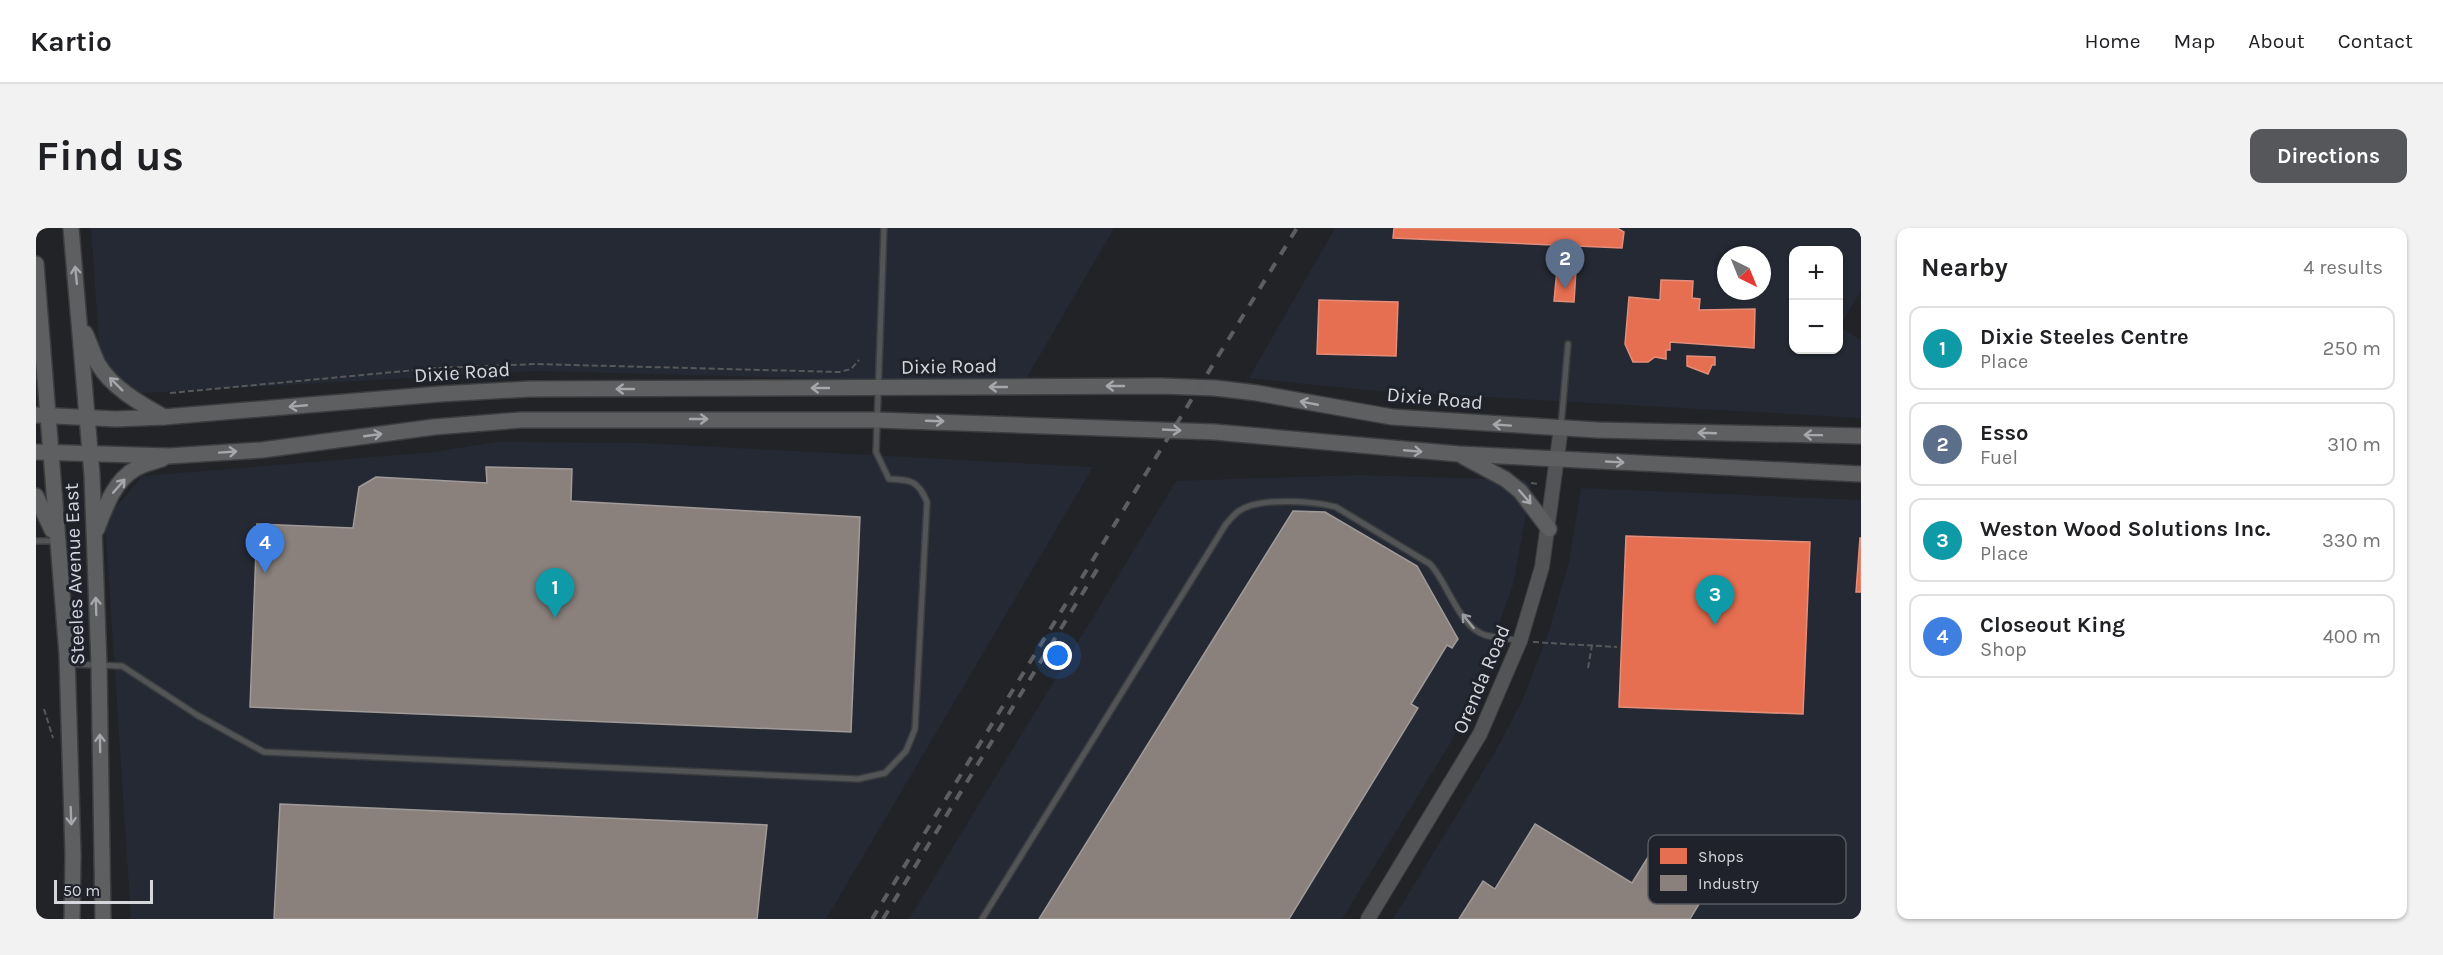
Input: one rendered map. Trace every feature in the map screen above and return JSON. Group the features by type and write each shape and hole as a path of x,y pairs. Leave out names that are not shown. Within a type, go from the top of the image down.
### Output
{"main road":[{"name":"Steeles Avenue East","path":"71,228 81,322 90,454 99,665 103,919"},
{"name":"Steeles Avenue East","path":"36,264 41,322 44,453 57,541 67,664 73,855 72,919"},
{"path":"36,345 41,322"},
{"path":"81,322 99,365 130,397 164,417"},
{"name":"Dixie Road","path":"42,416 164,417 440,394 530,389 1149,386 1215,388 1392,417 1561,428 1861,436"},
{"path":"44,453 169,456 262,450 434,427 521,420 876,420 1215,432 1459,454 1861,474"},
{"path":"1459,454 1505,479 1520,491 1549,529"},
{"path":"93,538 108,499 120,484 134,470 169,456"},
{"path":"36,496 57,541"}],"street":[{"name":"Orenda Road","path":"1368,919 1480,734 1520,641 1542,567 1561,428"}],"lane":[{"path":"67,664 122,666 187,709 264,752 858,779 885,773 906,751 915,729 927,502 922,490 910,480 889,479 876,452 885,228"},
{"path":"1561,428 1568,344"},
{"path":"982,919 1226,524 1239,510 1257,503 1320,503 1336,507 1430,564 1440,575 1465,620 1473,629 1484,634 1520,641"},
{"path":"36,541 57,541"}],"path":[{"path":"170,393 437,368 536,364 839,372 851,369 859,360"},
{"path":"1520,641 1617,647"},
{"path":"1588,668 1592,645"},
{"path":"44,709 53,738"}],"shaded area":[{"path":"91,228 1114,228 1023,384 536,371 126,394 101,370"},
{"path":"1335,228 1861,228 1861,291 1843,320 1843,246 1789,246 1789,354 1843,354 1843,329 1861,340 1861,418 1377,391 1249,378"},
{"path":"496,442 645,443 1093,467 826,919 131,919 105,520 142,476 434,452"},
{"path":"1359,475 1525,480 1531,486 1513,585 1488,654 1451,742 1342,919 909,919 1176,481"},
{"path":"1581,488 1861,500 1861,919 1393,919 1495,752 1522,701 1548,634 1569,562"}],"building: Shops":[{"path":"1394,228 1617,228 1624,232 1622,248 1393,238"},
{"path":"1557,269 1576,270 1574,302 1554,301"},
{"path":"1661,280 1693,281 1692,298 1700,299 1699,310 1755,309 1754,348 1670,342 1670,350 1666,350 1666,359 1655,357 1648,362 1633,362 1625,344 1629,297 1660,300"},
{"path":"1319,300 1398,302 1396,356 1317,354"},
{"path":"1687,356 1715,357 1715,365 1712,365 1708,374 1687,366"},
{"path":"1626,536 1810,542 1803,714 1619,707"},
{"path":"1860,538 1861,592 1856,592"}],"building: Industry":[{"path":"486,467 572,469 571,501 860,517 851,732 250,707 257,524 353,528 359,487 376,477 487,483"},
{"path":"1293,511 1325,512 1417,566 1458,639 1452,648 1447,645 1411,704 1418,708 1289,919 1039,919"},
{"path":"280,804 767,825 757,919 274,919"},
{"path":"1535,824 1632,883 1648,857 1648,904 1699,904 1690,919 1459,919 1483,881 1495,889"}],"railway":[{"path":"872,919 1297,228"},
{"path":"883,919 1098,568"}],"place":[{"name":"Esso","path":"1565,289"},
{"name":"Closeout King","path":"265,573"},
{"name":"Dixie Steeles Centre","path":"555,618"},
{"name":"Weston Wood Solutions Inc.","path":"1715,625"}]}
